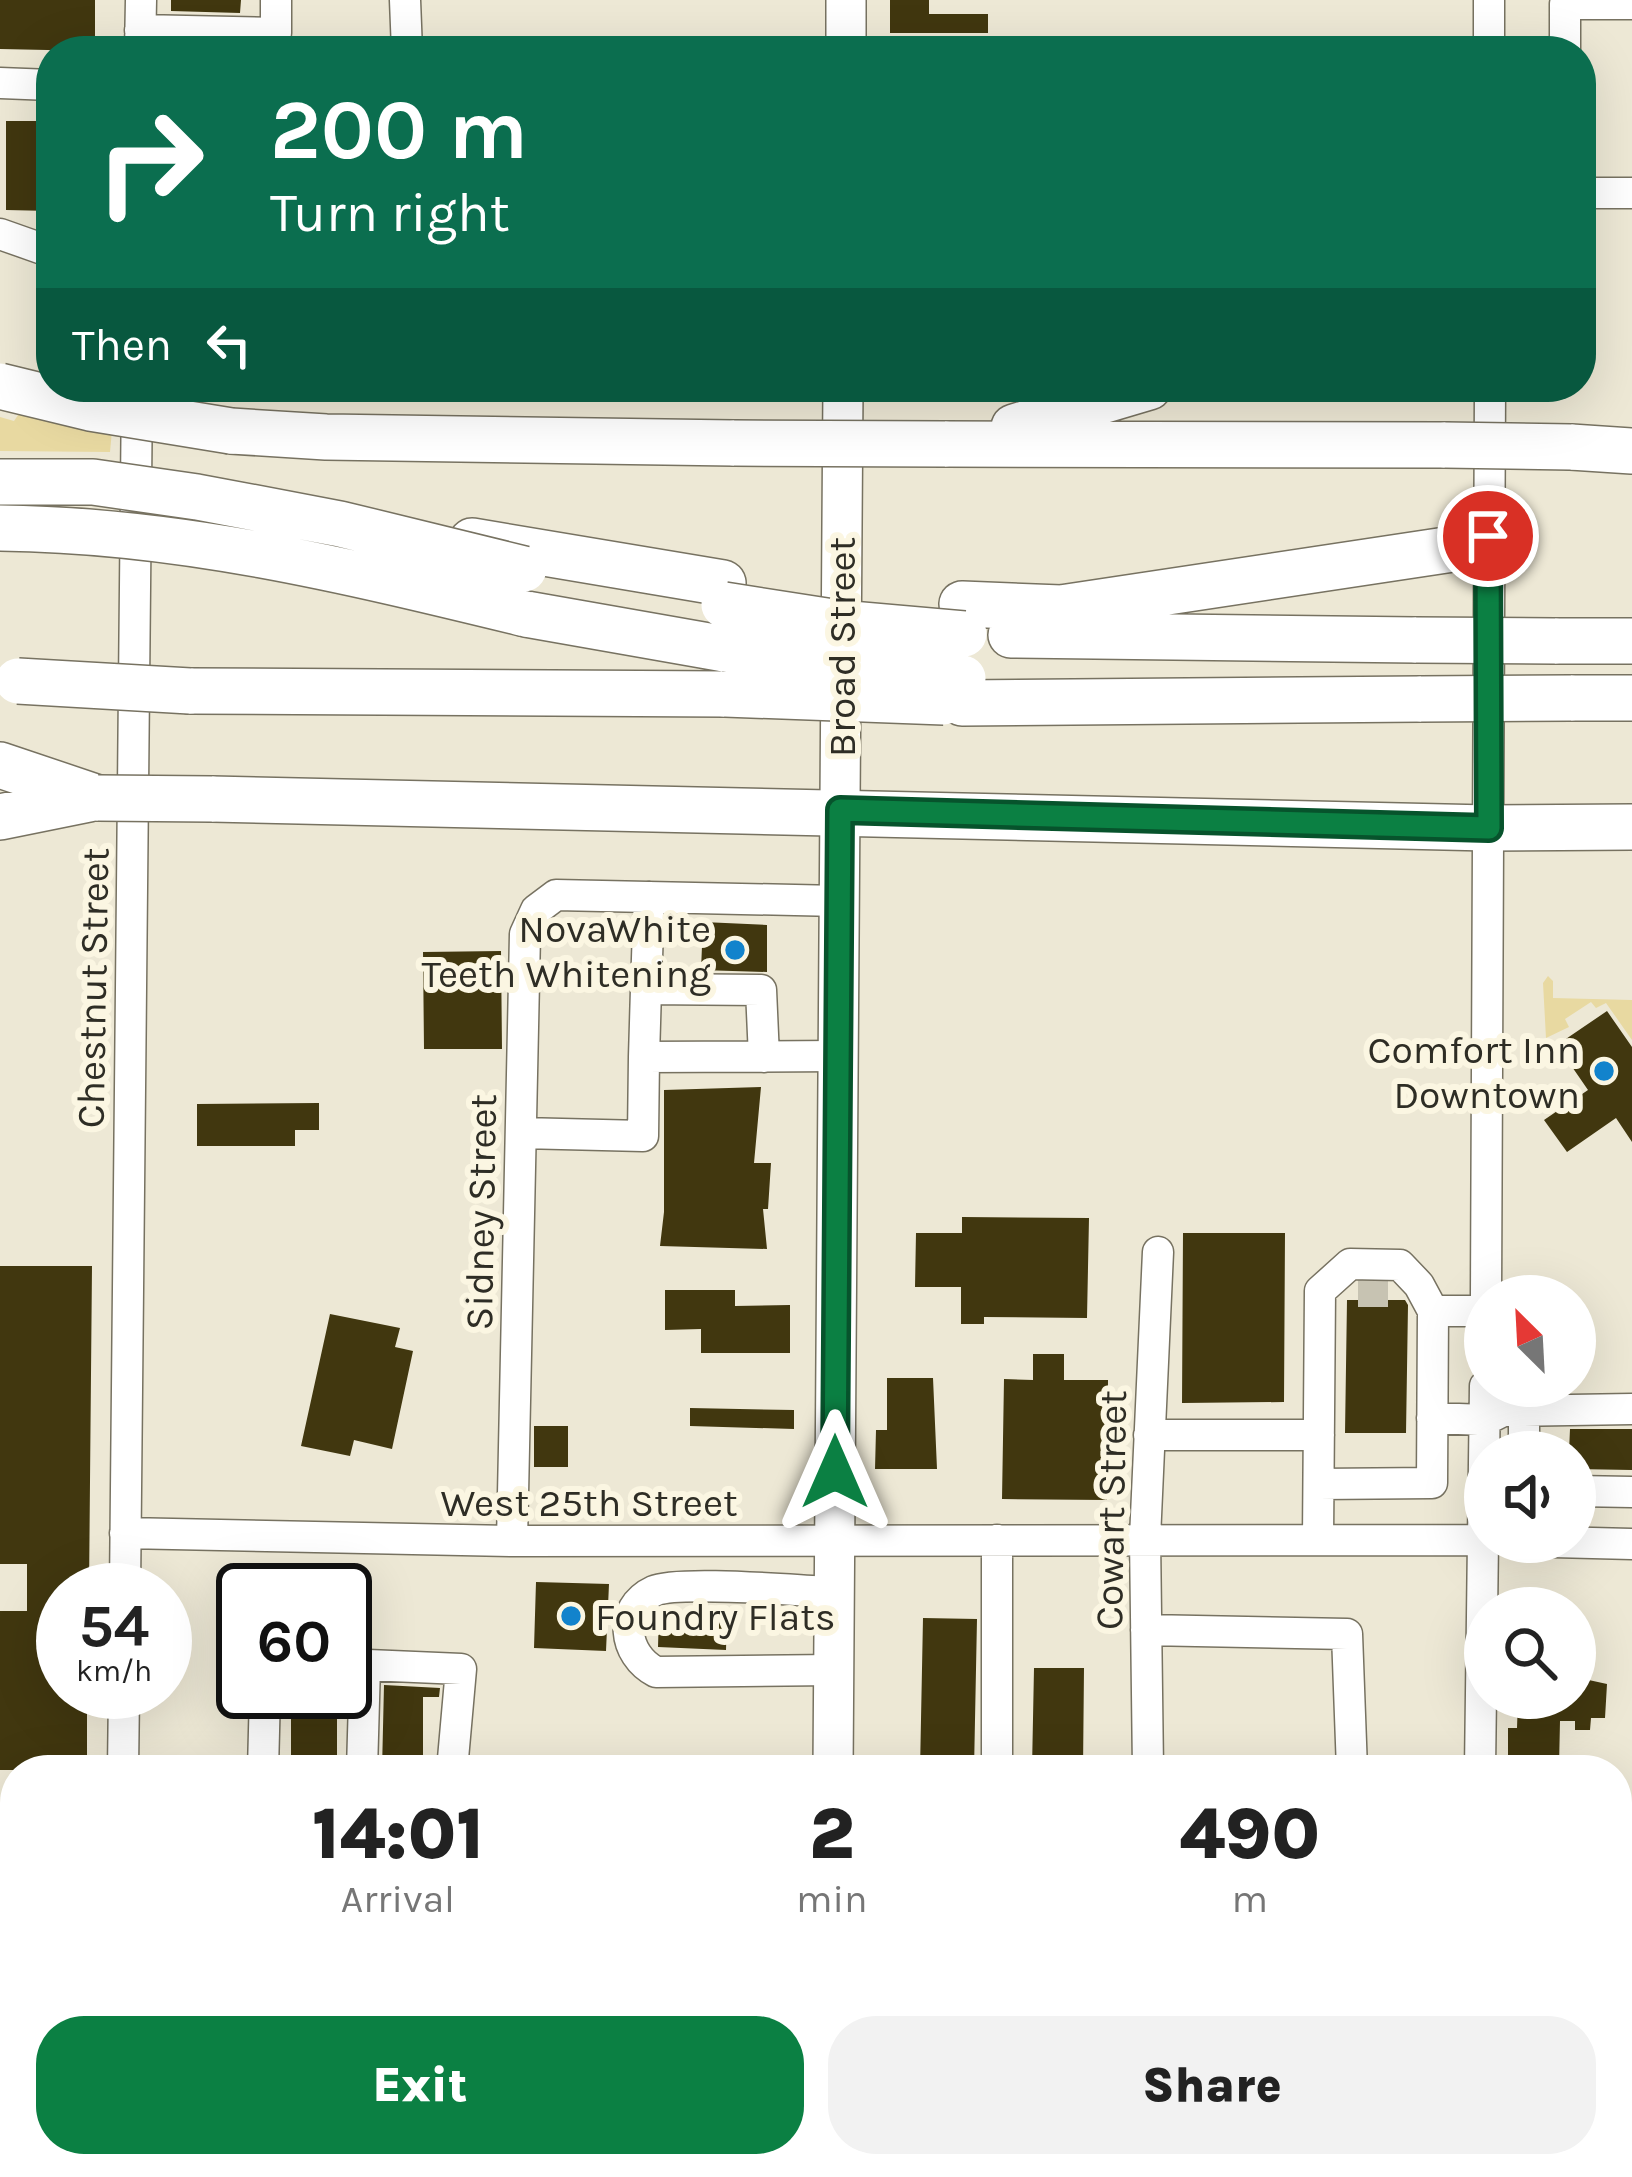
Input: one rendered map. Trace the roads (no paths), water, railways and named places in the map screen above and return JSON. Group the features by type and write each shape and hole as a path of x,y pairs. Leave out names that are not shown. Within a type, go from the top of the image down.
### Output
{"highway":[{"path":"0,386 36,395"},
{"path":"65,402 231,431 380,438 1445,445 1632,451"},
{"path":"946,444 1105,402"},
{"path":"0,482 93,482 340,524 529,559 724,612 962,655 1421,699 1632,698"},
{"path":"0,527 178,539 304,560 526,614 724,612 769,591 962,655 1061,608 1446,550 1488,536"},
{"path":"9,680 190,691 725,694 962,655 1416,640 1632,641"},
{"path":"0,765 98,798"},
{"path":"0,818 98,798 840,810 1489,828 1632,827"}],"main road":[{"path":"846,0 846,36"},
{"name":"Broad Street","path":"833,1755 843,402"}],"street":[{"path":"276,0 276,36"},
{"path":"405,0 406,36"},
{"path":"1489,0 1490,36"},
{"path":"1564,36 1565,4 1632,4"},
{"path":"140,27 222,36"},
{"path":"0,83 36,84"},
{"path":"1596,193 1632,193"},
{"path":"0,233 36,246"},
{"name":"Chestnut Street","path":"125,1563 137,402"},
{"path":"1486,1275 1490,402"},
{"name":"Sidney Street","path":"512,1541 525,934 536,910 556,896 649,897"},
{"path":"521,1132 643,1136 649,897 839,901"},
{"path":"646,989 761,990 764,1057"},
{"path":"644,1057 838,1056"},
{"name":"Cowart Street","path":"1148,1755 1145,1538 1158,1252"},
{"path":"1318,1539 1320,1291 1350,1264 1400,1265 1427,1302 1432,1483 1319,1484"},
{"path":"1320,1291 1358,1292"},
{"path":"1390,1292 1464,1308"},
{"path":"1485,1407 1485,1431"},
{"path":"1432,1418 1485,1420 1503,1411 1632,1409"},
{"path":"1524,1410 1524,1431"},
{"path":"1149,1435 1319,1435"},
{"path":"1596,1491 1632,1492"},
{"name":"West 25th Street","path":"125,1533 669,1542 1464,1540"},
{"path":"997,1540 997,1755"},
{"path":"667,1586 669,1542"},
{"path":"1596,1543 1632,1544"},
{"path":"1480,1755 1484,1563"},
{"path":"834,1592 667,1586 640,1599 632,1609 629,1636 637,1658 656,1672 834,1670"},
{"path":"727,1588 687,1604 651,1608 641,1629 646,1648 656,1658 714,1659 734,1671"},
{"path":"1146,1630 1347,1634 1351,1755"},
{"path":"372,1666 461,1669 453,1755"},
{"path":"123,1755 124,1719"},
{"path":"263,1755 264,1719"},
{"path":"359,1719 361,1755"}],"tunnel":[{"path":"1358,1292 1391,1292"}],"place":[{"name":"NovaWhite Teeth Whitening","path":"735,950"},
{"name":"Comfort Inn Downtown","path":"1604,1071"},
{"name":"Foundry Flats","path":"571,1616"}]}
